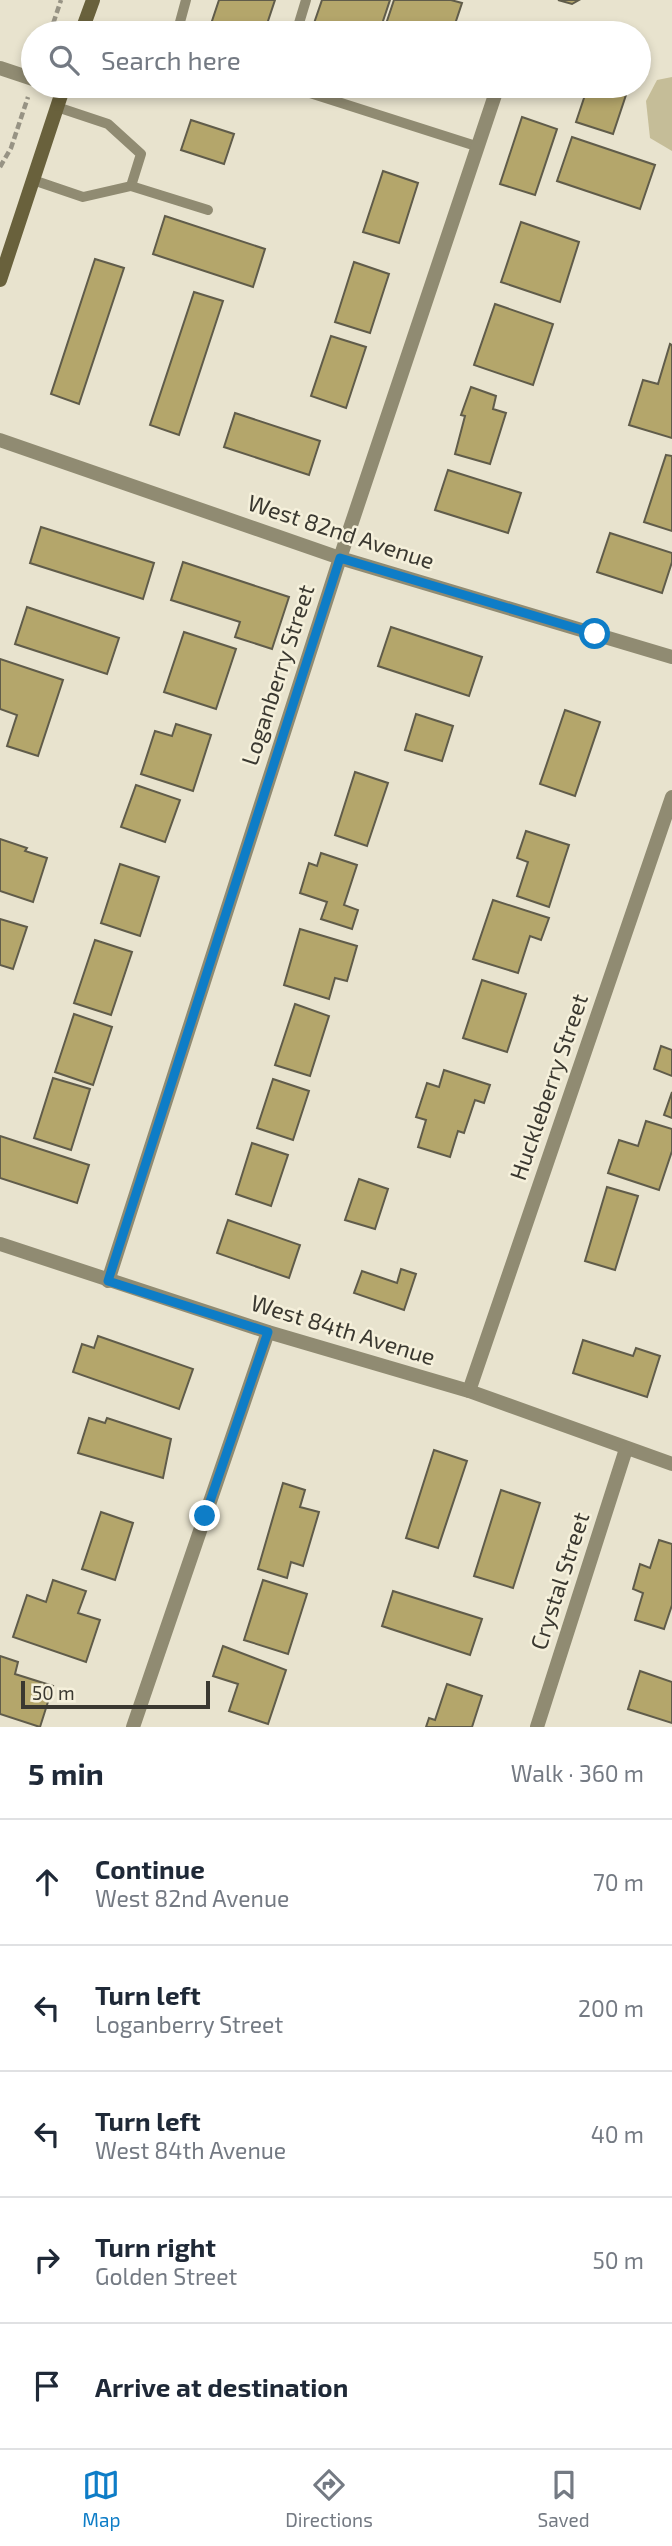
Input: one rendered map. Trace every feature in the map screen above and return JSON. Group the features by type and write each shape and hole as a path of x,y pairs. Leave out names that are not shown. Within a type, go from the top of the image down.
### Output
{"main road":[{"path":"85,21 93,0"},
{"path":"0,280 58,98"}],"street":[{"path":"0,68 21,75"},
{"name":"Loganberry Street","path":"108,1281 340,558 494,98"},
{"name":"West 82nd Avenue","path":"0,440 340,558 672,657"},
{"name":"Huckleberry Street","path":"469,1391 672,797"},
{"name":"West 84th Avenue","path":"0,1244 268,1332 469,1391 672,1464"},
{"path":"133,1727 268,1332"},
{"name":"Crystal Street","path":"537,1727 626,1449"}],"lane":[{"path":"180,21 186,0"},
{"path":"300,21 306,0"},
{"path":"326,98 479,147"},
{"path":"57,107 108,124 141,154 131,186"},
{"path":"33,180 83,197 131,186 208,210"}],"path":[{"path":"54,21 61,0"},
{"path":"0,167 28,98"}],"shaded area":[{"path":"672,77 672,151 650,138 646,101 651,98 657,80"}],"building":[{"path":"219,0 275,0 268,21 212,21"},
{"path":"322,0 390,0 383,21 315,21"},
{"path":"394,0 451,0 462,3 456,21 387,21"},
{"path":"558,0 579,0 572,4"},
{"path":"584,98 625,98 613,134 576,122"},
{"path":"522,117 557,129 535,195 500,184"},
{"path":"191,120 234,134 224,164 181,150"},
{"path":"572,137 655,165 640,209 557,181"},
{"path":"383,171 418,183 399,243 363,232"},
{"path":"165,216 265,249 253,287 153,254"},
{"path":"521,222 579,242 560,302 501,282"},
{"path":"95,259 124,268 79,404 51,394"},
{"path":"354,262 389,274 370,333 335,322"},
{"path":"194,292 223,301 179,435 150,425"},
{"path":"495,304 553,324 533,385 474,365"},
{"path":"331,336 366,347 346,408 311,396"},
{"path":"670,344 672,438 629,425 643,380 658,384"},
{"path":"471,387 496,396 493,409 506,413 490,464 455,454 465,416 461,415"},
{"path":"235,413 320,441 309,475 224,447"},
{"path":"666,455 672,456 672,531 644,522"},
{"path":"448,470 521,493 508,533 435,510"},
{"path":"41,527 154,563 143,599 30,563"},
{"path":"610,533 672,553 672,562 662,593 597,572"},
{"path":"183,562 289,597 272,649 235,637 240,622 171,600"},
{"path":"27,607 119,638 107,674 15,644"},
{"path":"391,627 482,657 469,696 378,666"},
{"path":"184,632 236,649 216,709 164,692"},
{"path":"0,659 63,680 38,756 7,746 17,715 0,709"},
{"path":"565,710 600,722 575,796 540,784"},
{"path":"416,714 453,726 442,761 405,750"},
{"path":"176,724 211,735 193,791 141,774 155,731 172,736"},
{"path":"355,772 388,783 367,846 335,835"},
{"path":"136,785 180,800 165,842 121,827"},
{"path":"526,831 569,845 549,907 517,896 528,862 517,858"},
{"path":"0,839 47,858 33,902 0,891"},
{"path":"321,853 357,865 344,905 358,910 352,929 321,919 327,902 300,893 309,863 317,866"},
{"path":"120,864 159,877 140,936 101,923"},
{"path":"493,900 549,918 541,940 530,936 518,973 473,959"},
{"path":"0,919 27,927 13,969 0,965"},
{"path":"300,929 357,946 347,981 335,978 329,999 284,985"},
{"path":"95,940 132,952 111,1015 74,1003"},
{"path":"482,980 526,994 507,1052 463,1038"},
{"path":"295,1004 329,1016 310,1076 275,1065"},
{"path":"74,1014 112,1027 93,1085 55,1072"},
{"path":"661,1046 672,1050 672,1076 654,1069"},
{"path":"444,1070 490,1085 484,1103 475,1100 464,1133 458,1131 450,1157 418,1147 426,1120 416,1117 427,1083 439,1087"},
{"path":"53,1078 90,1089 71,1150 34,1138"},
{"path":"273,1079 309,1091 293,1140 257,1128"},
{"path":"672,1092 672,1118 664,1115"},
{"path":"646,1121 672,1129 672,1151 659,1190 608,1173 619,1140 638,1146"},
{"path":"0,1136 89,1165 77,1203 0,1178"},
{"path":"252,1143 288,1155 271,1206 236,1194"},
{"path":"359,1179 388,1189 375,1229 345,1220"},
{"path":"607,1187 638,1196 615,1270 585,1261"},
{"path":"228,1220 300,1245 289,1278 217,1253"},
{"path":"401,1269 416,1274 404,1310 354,1293 362,1271 397,1283"},
{"path":"98,1336 193,1369 179,1409 73,1372 82,1344 94,1348"},
{"path":"583,1340 633,1356 636,1348 660,1356 647,1397 573,1373"},
{"path":"89,1418 105,1423 107,1418 171,1439 163,1478 78,1453"},
{"path":"434,1450 467,1461 438,1548 406,1538"},
{"path":"283,1483 305,1490 300,1507 319,1512 303,1566 291,1562 287,1578 258,1569"},
{"path":"501,1490 540,1503 513,1588 474,1576"},
{"path":"101,1512 133,1523 115,1580 82,1569"},
{"path":"659,1540 672,1544 672,1605 664,1629 635,1620 643,1593 633,1589 640,1564 650,1568"},
{"path":"53,1580 86,1591 78,1613 100,1620 86,1662 13,1637 27,1595 46,1602"},
{"path":"263,1580 307,1594 288,1654 244,1640"},
{"path":"393,1591 482,1619 470,1655 382,1626"},
{"path":"223,1646 286,1670 268,1724 229,1711 238,1684 213,1676"},
{"path":"0,1656 18,1662 15,1674 53,1686 40,1727 0,1714"},
{"path":"640,1671 672,1682 672,1723 628,1709"},
{"path":"447,1684 482,1696 472,1727 426,1727 429,1718 435,1720"}],"route":[{"path":"205,1516 268,1332 108,1281 340,558 595,634"}]}
